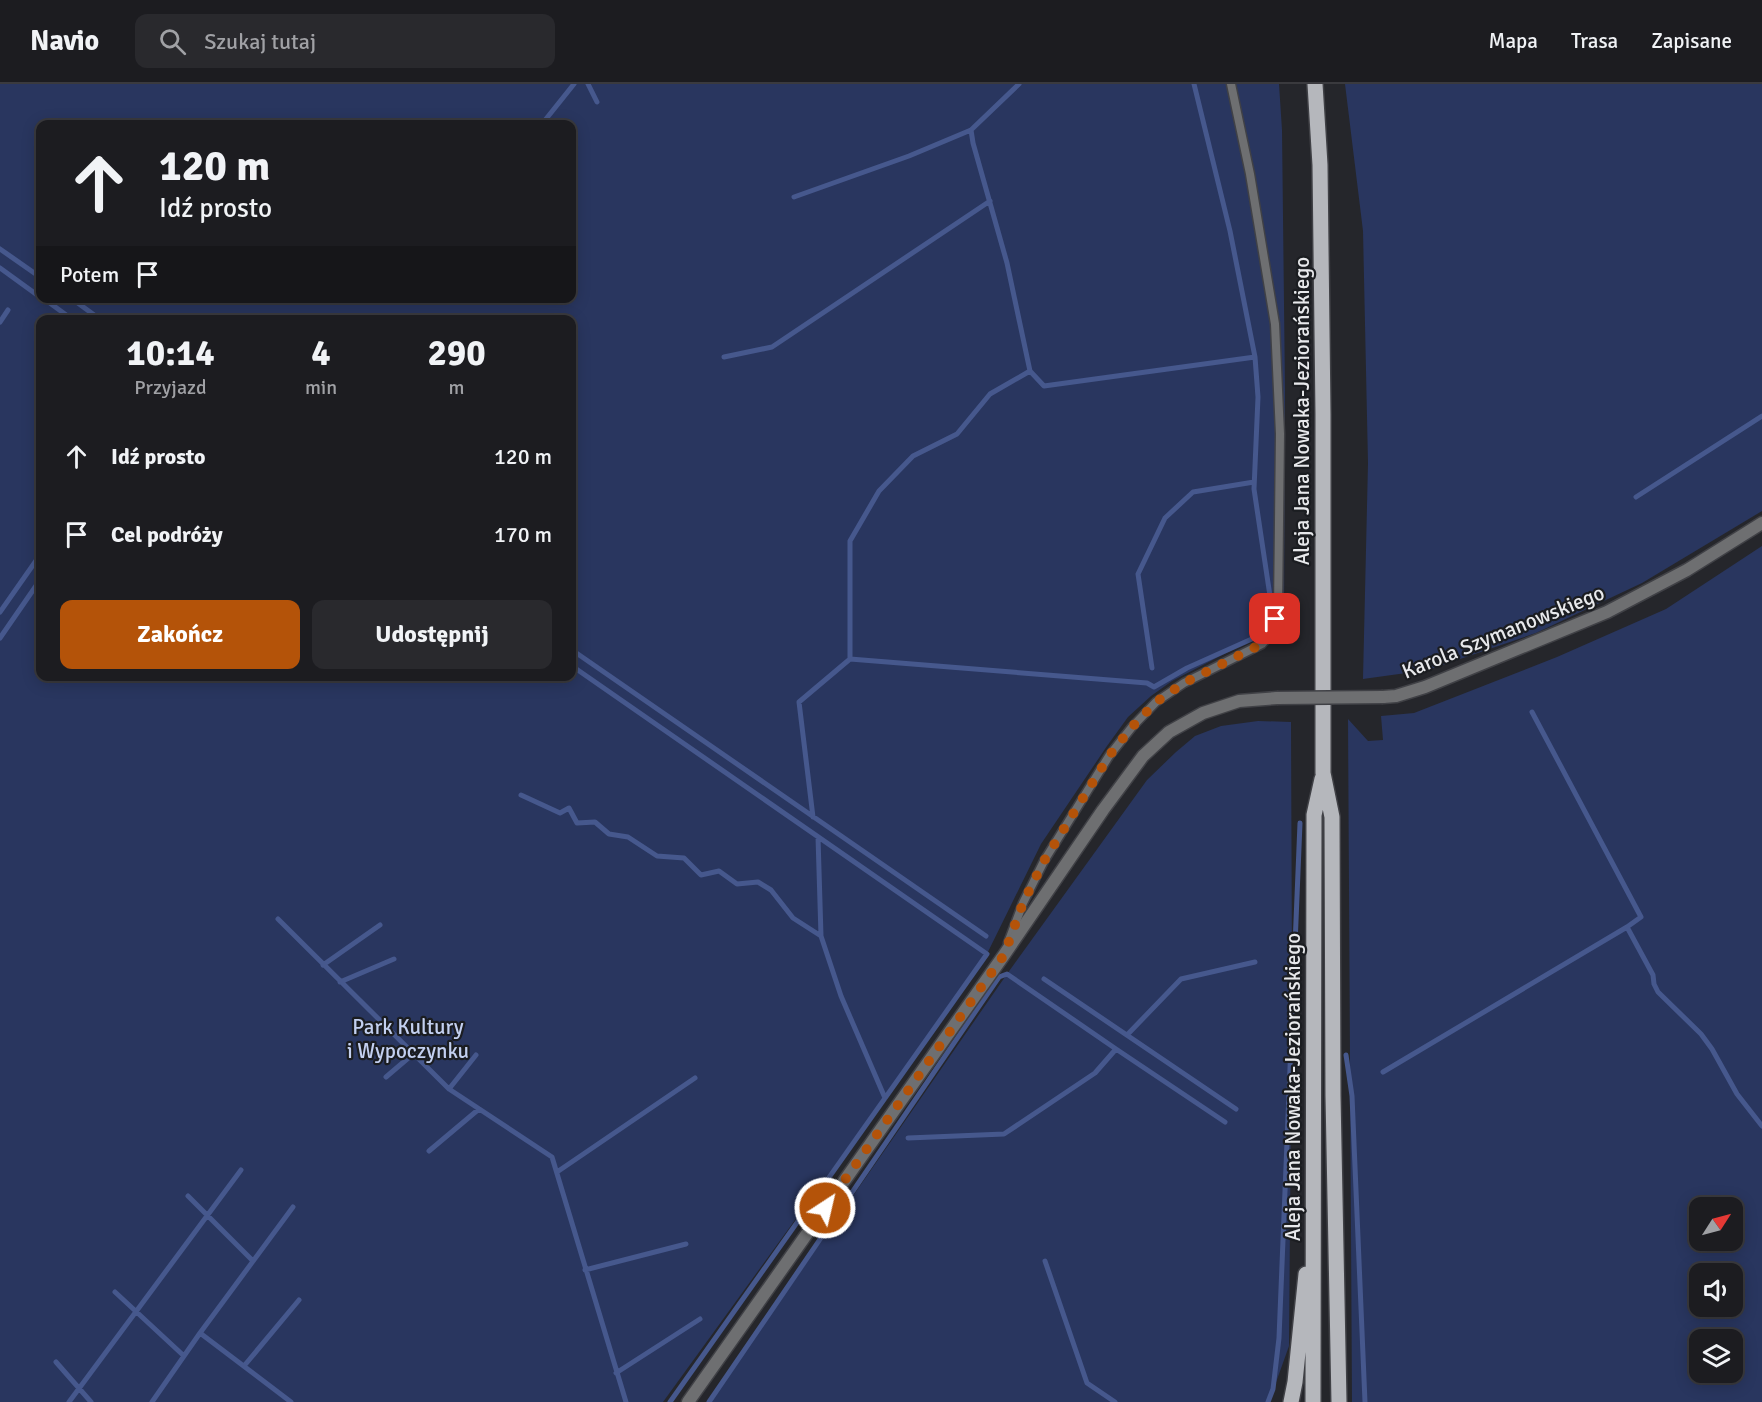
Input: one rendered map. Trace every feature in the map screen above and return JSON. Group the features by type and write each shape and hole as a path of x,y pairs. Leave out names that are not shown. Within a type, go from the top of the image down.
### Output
{"main road":[{"name":"Aleja Jana Nowaka-Jeziorańskiego","path":"1315,84 1322,248 1323,773 1332,818 1333,1084 1339,1402"},
{"name":"Aleja Jana Nowaka-Jeziorańskiego","path":"1313,1402 1314,815 1323,773"},
{"path":"1291,1402 1315,1212"}],"street":[{"name":"Karola Szymanowskiego","path":"688,1402 1004,955 1127,775 1169,732 1203,713 1239,701 1276,698 1383,697 1396,696 1425,687 1607,612 1687,570 1762,523"}],"lane":[{"path":"1004,955 1023,903 1044,861 1109,756 1132,727 1156,702 1184,683 1262,644 1269,636 1278,610 1280,434 1275,324 1250,174 1231,84"}],"green space":[{"name":"Park Kultury i Wypoczynku","path":"0,84 1279,84 1282,130 1285,390 1284,623 1172,681 1128,717 1041,844 985,958 663,1402 0,1402"},
{"path":"1345,84 1762,84 1762,511 1642,583 1536,633 1428,670 1363,679 1368,463 1363,231"},
{"path":"1762,546 1762,1402 1352,1402 1348,719 1368,741 1383,740 1381,716 1414,713 1557,657 1666,609"},
{"path":"1258,721 1291,722 1292,976 1289,1346 1269,1402 710,1402 1007,974 1147,780 1195,736 1221,726"}],"waterway":[{"path":"545,120 574,84"},
{"path":"588,84 597,102"},
{"path":"1019,84 971,130 1007,263 1030,371 1044,386 1255,357"},
{"path":"813,817 799,702 850,659 1147,683 1154,687 1187,668 1263,634 1273,616 1254,489 1258,397 1255,357 1230,231 1194,84"},
{"path":"794,197 909,156 971,130"},
{"path":"724,357 772,347 990,201"},
{"path":"0,249 36,274"},
{"path":"0,268 36,294"},
{"path":"50,303 66,315"},
{"path":"78,303 94,315"},
{"path":"0,322 8,310"},
{"path":"850,659 850,541 879,491 913,456 957,434 990,394 1030,371"},
{"path":"1636,497 1762,416"},
{"path":"1152,668 1138,574 1165,518 1193,492 1254,482"},
{"path":"0,612 36,561"},
{"path":"0,638 36,586"},
{"path":"576,653 986,936"},
{"path":"576,669 987,954 670,1402"},
{"path":"1532,712 1641,917 1627,927 1653,975 1658,992 1701,1034 1737,1094 1762,1126"},
{"path":"521,795 560,813 569,808 577,823 595,822 609,834 628,837 657,856 684,858 701,875 719,871 737,884 758,882 771,890 793,918 821,936 841,996 885,1098"},
{"path":"1268,1402 1273,1389 1279,1338 1300,823"},
{"path":"818,837 821,936"},
{"path":"278,919 449,1089 552,1157 626,1402"},
{"path":"323,965 380,925"},
{"path":"1383,1072 1627,927"},
{"path":"340,982 394,959"},
{"path":"1127,1035 1181,979 1255,962"},
{"path":"709,1402 999,977 1007,974 1116,1049 1095,1073 1004,1134 908,1138"},
{"path":"1044,979 1236,1109"},
{"path":"1116,1049 1225,1122"},
{"path":"386,1077 413,1054"},
{"path":"449,1089 476,1055"},
{"path":"1346,1055 1352,1096 1365,1402"},
{"path":"557,1172 695,1078"},
{"path":"429,1151 479,1109"},
{"path":"69,1402 241,1170"},
{"path":"188,1196 253,1261"},
{"path":"152,1402 293,1207"},
{"path":"585,1270 686,1244"},
{"path":"1045,1261 1087,1383 1115,1402"},
{"path":"115,1292 184,1356"},
{"path":"244,1366 299,1300"},
{"path":"616,1373 700,1319"},
{"path":"200,1333 291,1402"},
{"path":"56,1362 91,1402"}],"route":[{"path":"825,1208 1004,955 1023,903 1044,861 1109,756 1156,702 1184,683 1262,644 1269,636 1275,619"}]}
